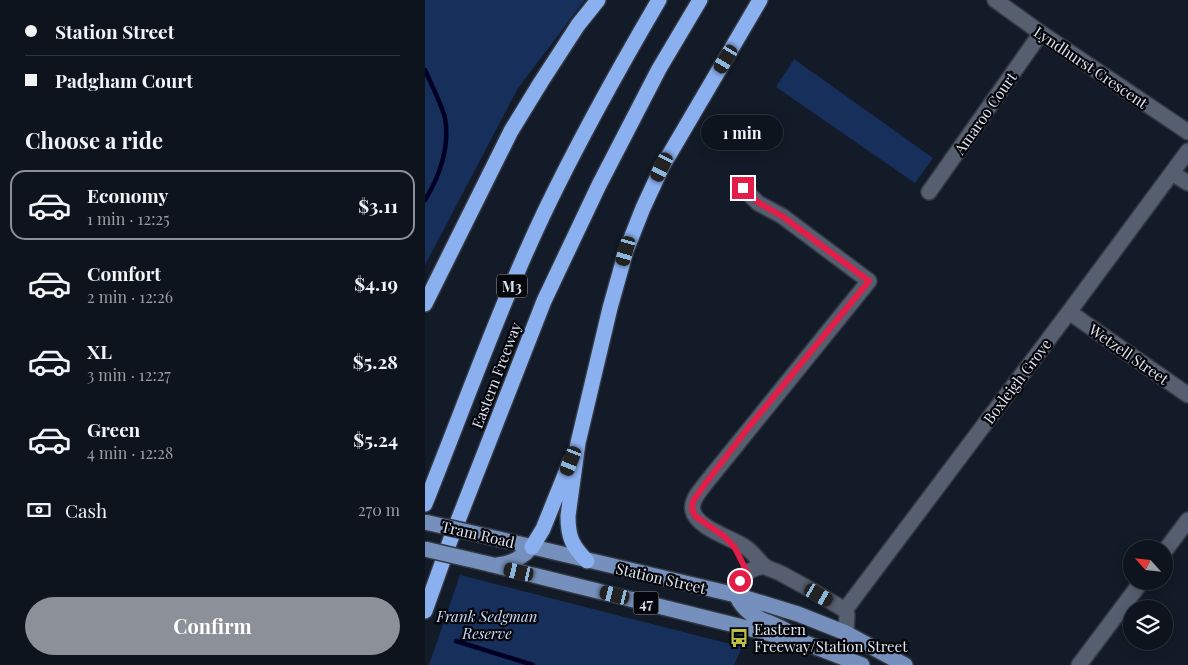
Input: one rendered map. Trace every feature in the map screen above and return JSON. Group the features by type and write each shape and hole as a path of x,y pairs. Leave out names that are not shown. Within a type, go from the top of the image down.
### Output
{"highway":[{"path":"425,304 511,131 578,25 599,0"},
{"name":"Eastern Freeway","path":"425,504 508,296 544,213 615,76 659,0"},
{"name":"Eastern Freeway","path":"425,611 450,541 544,301 599,185 659,69 700,0"},
{"path":"587,561 571,542 568,528 578,442 610,308 626,251 643,208 675,143 760,0"},
{"path":"532,547 547,520 578,442"}],"main road":[{"name":"Tram Road","path":"425,522 532,547"},
{"name":"Station Street","path":"532,547 736,596 798,614 846,633 905,665"},
{"path":"489,564 510,563 532,547"},
{"name":"Tram Road","path":"425,549 489,564"},
{"name":"Station Street","path":"489,564 803,642 862,665"},
{"path":"736,596 742,608 773,623 803,642"},
{"path":"822,650 841,640 846,633"}],"street":[{"name":"Lyndhurst Crescent","path":"995,0 1041,34 1188,132"},
{"name":"Amaroo Court","path":"929,192 1041,34"},
{"name":"Boxleigh Grove","path":"845,610 1188,150"},
{"path":"1172,173 1188,183"},
{"path":"743,188 759,203 782,216 869,281 705,484 693,501 692,509 695,516 702,522 745,547 758,557 765,566 845,610 847,616 846,633"},
{"name":"Wetzell Street","path":"1069,312 1188,395"},
{"path":"1173,540 1188,520"},
{"path":"725,537 739,553 747,572"},
{"path":"736,596 737,587 747,572 765,566"},
{"path":"1079,665 1135,590"}],"green space":[{"path":"425,0 585,0 518,88 425,265"},
{"path":"794,59 933,158 915,183 776,87"},
{"name":"Frank Sedgman Reserve","path":"460,575 742,647 734,665 429,665"}],"waterway":[{"path":"425,70 443,112 446,129 443,160 425,200"},
{"path":"456,641 533,665"}],"place":[{"name":"Eastern Freeway/Station Street","path":"739,638"}],"route":[{"path":"740,581 747,572 739,553 725,537 695,516 692,509 693,501 748,428 869,281 782,216 759,203 743,188"}]}
